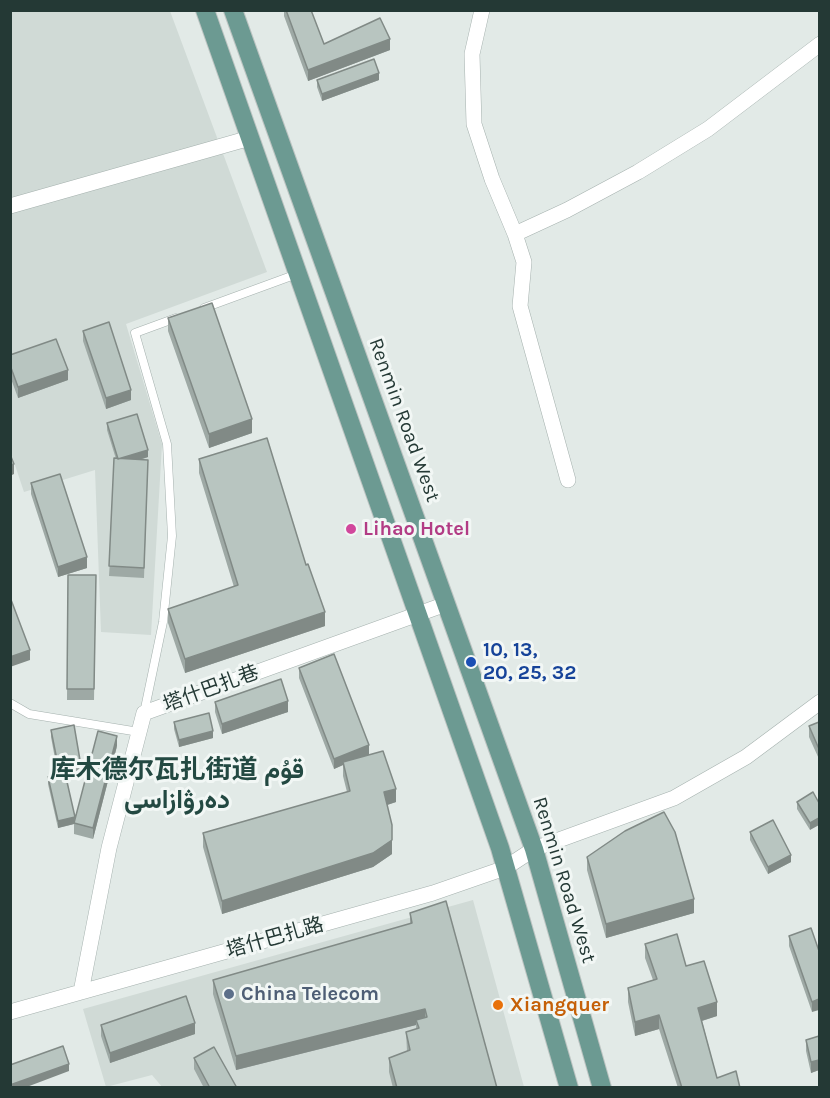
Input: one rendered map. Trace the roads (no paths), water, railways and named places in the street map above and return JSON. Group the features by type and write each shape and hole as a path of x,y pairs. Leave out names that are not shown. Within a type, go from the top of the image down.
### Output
{"main road":[{"path":"205,10 505,868 569,1088"},
{"name":"Renmin Road West","path":"233,10 534,849 602,1088"}],"street":[{"path":"482,10 472,54 474,124 492,179 524,262 520,306 568,480"},
{"path":"515,234 638,172 708,129 819,44"},
{"path":"10,206 250,138"},
{"name":"塔什巴扎巷","path":"81,992 109,848 144,713 446,604"},
{"name":"塔什巴扎路","path":"10,1012 433,893 505,868 534,849 674,798 746,757 819,702"}],"lane":[{"path":"201,309 298,274"},
{"path":"144,713 163,622 172,536 167,444 135,333 190,313"},
{"path":"10,703 29,714 139,732"}],"place":[{"name":"Lihao Hotel","path":"351,529"},
{"name":"10, 13, 20, 25, 32","path":"471,662"},
{"name":"China Telecom","path":"229,994"},
{"name":"Xiangquer","path":"498,1005"}],"district":[{"name":"库木德尔瓦扎街道 قۇم دەرۋازاسى","path":"177,786"}]}
